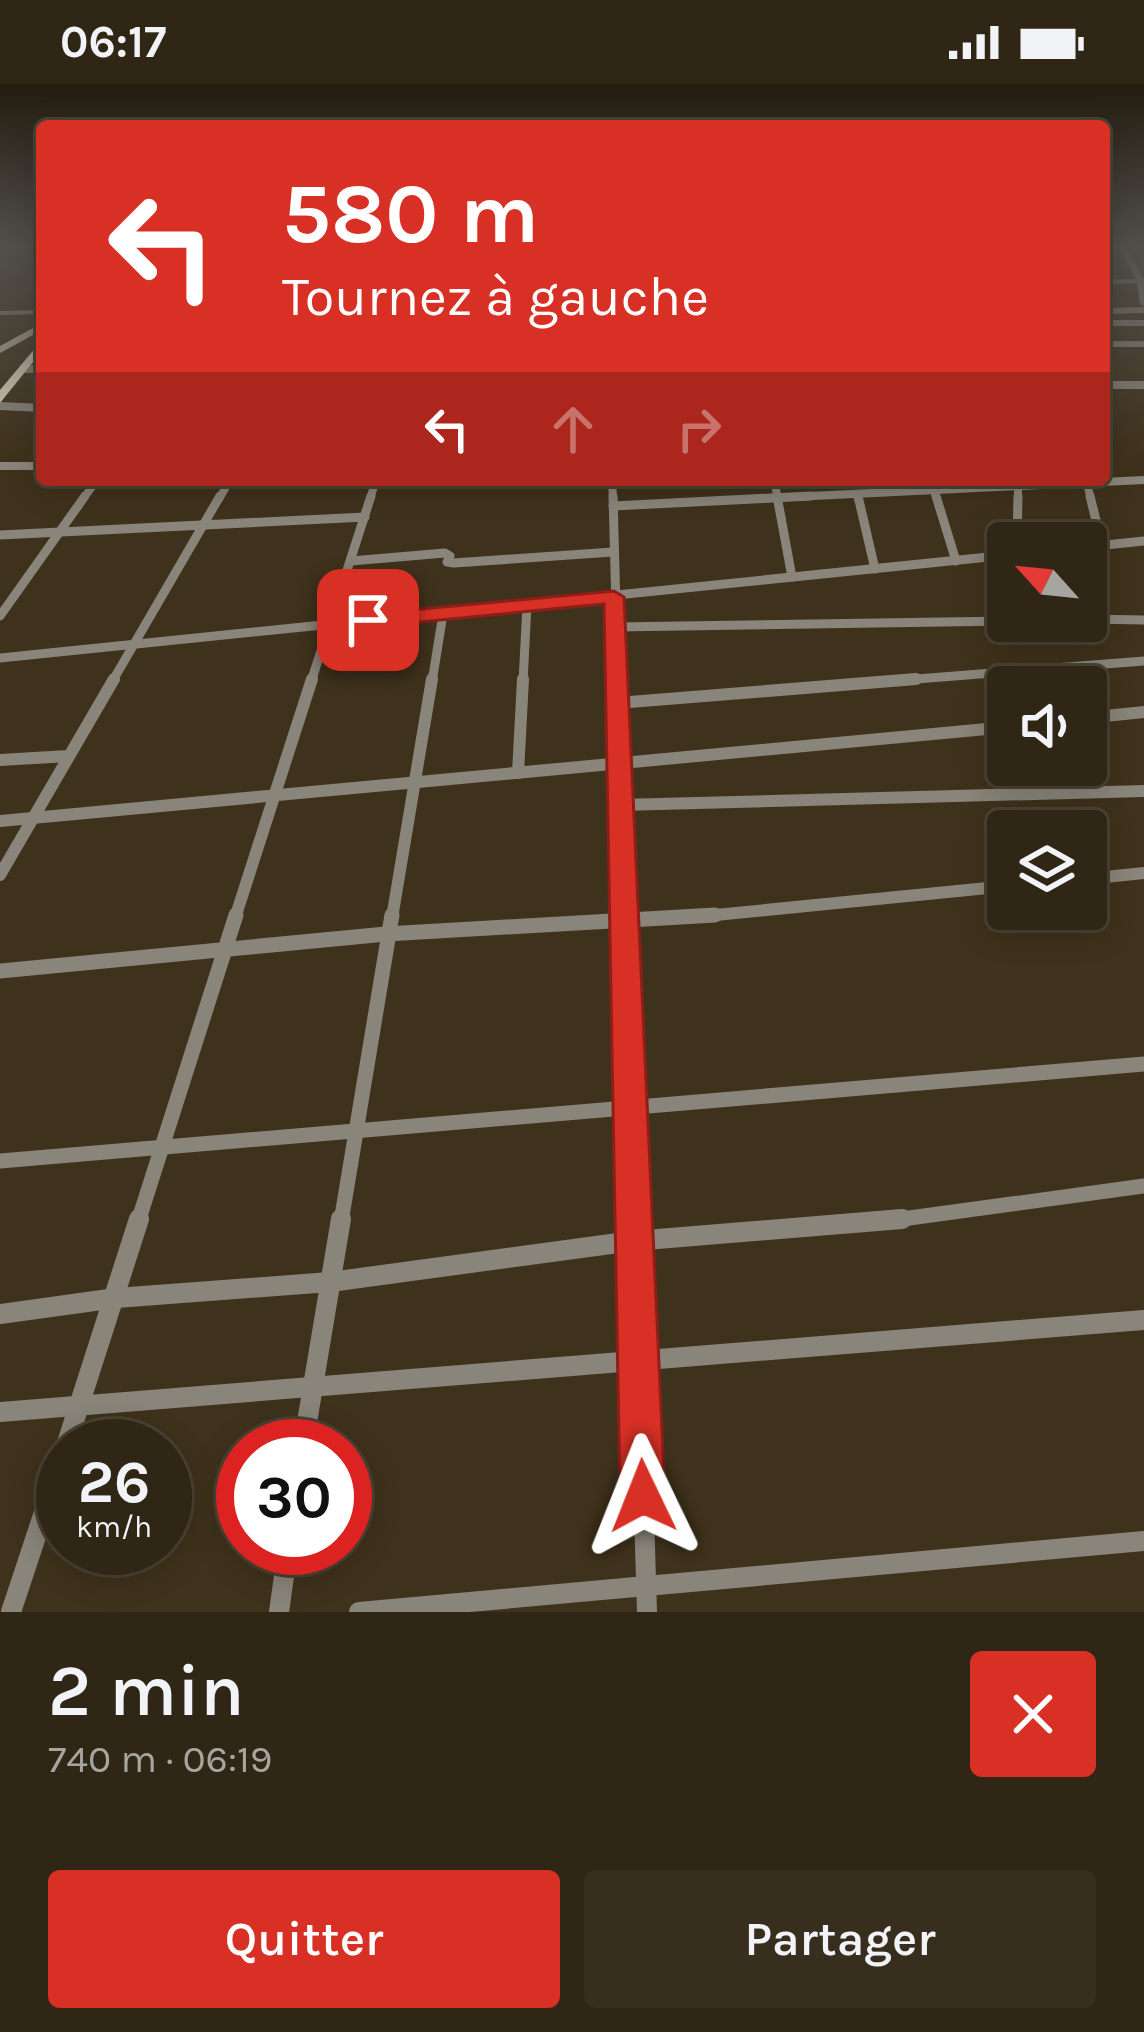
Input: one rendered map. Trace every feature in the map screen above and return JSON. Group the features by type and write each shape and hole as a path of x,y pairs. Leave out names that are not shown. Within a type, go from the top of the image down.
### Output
{"main road":[{"path":"0,350 36,329"},
{"path":"0,402 36,352"}],"street":[{"path":"1110,323 1144,322"},
{"path":"1110,344 1144,344"},
{"path":"23,369 36,369"},
{"path":"1110,385 1144,385"},
{"path":"0,402 36,407"},
{"path":"0,466 36,466"},
{"path":"1110,476 1141,480"},
{"path":"1110,482 1141,480"},
{"path":"0,616 93,486"},
{"path":"0,875 227,486"},
{"path":"75,1419 374,486"},
{"path":"612,486 647,1612"},
{"path":"775,486 792,577"},
{"path":"613,506 1041,486"},
{"path":"1087,486 1096,522"},
{"path":"1017,522 1018,487"},
{"path":"934,491 956,561"},
{"path":"857,494 874,569"},
{"path":"0,535 365,517"},
{"path":"1107,545 1144,541"},
{"path":"351,561 445,554 450,556 447,562 454,563 613,552"},
{"path":"0,658 987,557"},
{"path":"518,772 527,605"},
{"path":"308,1419 442,614"},
{"path":"1107,619 1144,620"},
{"path":"615,627 987,621"},
{"path":"617,704 1144,661"},
{"path":"1107,716 1144,712"},
{"path":"0,821 987,730"},
{"path":"0,760 68,756"},
{"path":"620,805 1144,791"},
{"path":"1107,876 1144,873"},
{"path":"0,971 386,934 623,924 987,888"},
{"path":"2,1166 782,1091 1144,1064"},
{"path":"0,1314 116,1298 330,1282 633,1241 835,1228 1144,1186"},
{"path":"0,1412 78,1410 313,1384 1144,1320"},
{"path":"11,1612 36,1537"},
{"path":"359,1612 1144,1541"},
{"path":"279,1612 285,1575"}],"route":[{"path":"368,620 614,597 643,1496"}]}
